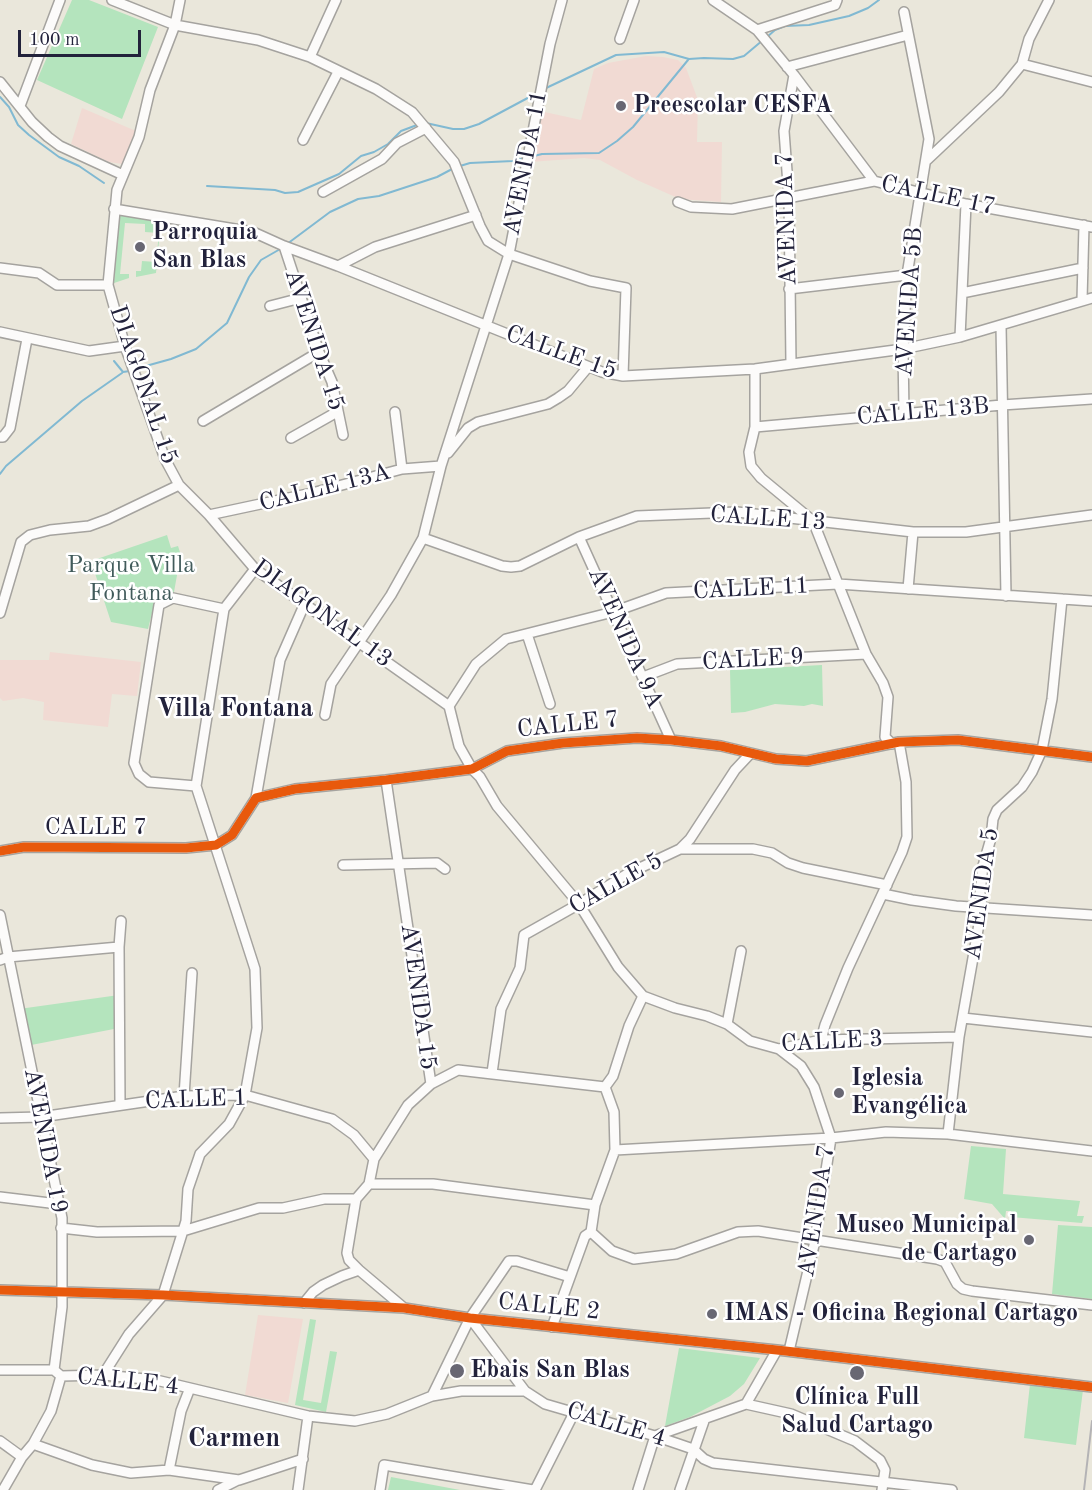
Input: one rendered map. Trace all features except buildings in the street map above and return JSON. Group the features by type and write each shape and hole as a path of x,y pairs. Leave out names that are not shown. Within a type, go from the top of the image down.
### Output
{"street":[{"path":"20,106 60,0"},
{"path":"112,0 175,25 258,40 310,57 376,88 412,112 454,162 488,240 509,254 590,281 626,288 623,376"},
{"path":"0,268 39,273 57,285 108,285 117,190 140,137 150,90 175,25 180,0"},
{"path":"310,57 336,0"},
{"name":"AVENIDA 11","path":"358,642 391,595 423,538 443,461 509,254 550,44 562,0"},
{"path":"620,39 634,0"},
{"path":"713,0 757,30 874,181"},
{"path":"757,30 835,5 837,0"},
{"path":"927,160 999,92 1022,64 1029,39 1049,0"},
{"name":"AVENIDA 5B","path":"904,12 929,139 907,275 903,349 904,415"},
{"path":"791,71 908,35"},
{"path":"1022,64 1092,82"},
{"name":"AVENIDA 7","path":"791,71 784,131 789,198 791,364"},
{"path":"303,140 338,72"},
{"path":"0,82 32,122 48,137 60,146 123,176"},
{"path":"323,192 381,159 397,143 426,128"},
{"name":"CALLE 17","path":"678,202 691,207 732,209 874,181 966,204 1088,226"},
{"path":"960,338 966,204"},
{"name":"CALLE 15","path":"114,209 253,232 588,367 623,376 755,369 903,349 960,338 1087,299"},
{"path":"338,266 375,247 476,215"},
{"path":"1087,299 1083,268 1088,226"},
{"name":"AVENIDA 15","path":"284,246 319,352 332,382 343,435"},
{"path":"962,293 1083,268"},
{"path":"789,289 907,275"},
{"name":"DIAGONAL 15","path":"108,285 125,346 165,459 179,485"},
{"path":"270,306 301,298"},
{"path":"1001,326 1006,596"},
{"path":"0,332 89,351 125,346"},
{"path":"1,437 10,428 27,339"},
{"path":"203,421 319,352"},
{"path":"443,461 468,428 493,416 548,404 568,391 588,367"},
{"path":"755,369 755,427 749,452 750,466 813,522 866,654 883,683 888,697 885,737 895,743 906,782 907,837 848,968 821,1040"},
{"name":"CALLE 13B","path":"755,427 1092,399"},
{"path":"291,438 337,412"},
{"path":"395,412 402,469"},
{"name":"CALLE 13A","path":"209,514 312,493 402,469 443,461"},
{"path":"0,613 4,584 21,542 30,535 50,530 89,526 179,485"},
{"name":"DIAGONAL 13","path":"179,485 209,514 255,568 449,706"},
{"name":"CALLE 13","path":"423,538 502,566 511,567 520,566 579,537 637,516 737,512 913,532 966,532 1092,515"},
{"path":"908,589 913,532"},
{"name":"AVENIDA 9A","path":"579,537 671,740"},
{"path":"103,1375 129,1334 163,1295 186,1221 188,1189 200,1154 229,1124 245,1095 257,1028 255,969 196,786 224,609 255,568"},
{"name":"CALLE 11","path":"449,706 476,664 506,639 614,612 666,593 838,584 1092,601"},
{"path":"196,786 149,782 138,774 134,763 159,604 173,598 224,609"},
{"name":"AVENIDA 5","path":"948,1134 960,1037 982,907 980,893 983,866 997,810 1022,787 1042,750 1052,699 1062,598"},
{"path":"216,845 232,835 256,798 280,660 305,603"},
{"path":"527,634 550,704"},
{"path":"325,715 331,684 358,642"},
{"name":"CALLE 9","path":"643,677 677,664 866,654"},
{"path":"449,706 459,746 472,769 480,777 497,806 579,904 618,967 643,996 629,1026 613,1076 605,1087"},
{"name":"CALLE 7","path":"256,798 295,789 472,769 507,751 564,743 637,738 721,746 776,759 807,761 895,743 958,740 1092,757"},
{"path":"680,849 690,839 735,770 750,754"},
{"name":"AVENIDA 15","path":"356,1199 369,1184 374,1159 408,1105 431,1084 386,780"},
{"name":"CALLE 7","path":"0,851 24,847 186,848 216,845"},
{"name":"CALLE 5","path":"492,1074 501,1009 520,968 524,935 627,874 680,849 753,849 772,853 788,863 803,868 934,903 1092,915"},
{"path":"343,866 437,863 445,868"},
{"name":"AVENIDA 19","path":"0,915 4,959 62,1218 62,1307 58,1373 51,1411 3,1490"},
{"path":"120,1104 119,947 121,921"},
{"path":"4,959 119,947"},
{"path":"727,1024 741,951"},
{"path":"184,1096 192,973"},
{"name":"CALLE 3","path":"643,996 727,1024 750,1041 779,1049 821,1040 960,1037"},
{"path":"963,1018 1092,1032"},
{"name":"AVENIDA 7","path":"779,1049 801,1066 814,1087 831,1138 815,1241 789,1351"},
{"path":"431,1084 458,1070 605,1087"},
{"path":"552,1327 585,1236 591,1232 595,1205 615,1150 614,1112 605,1087"},
{"name":"CALLE 1","path":"0,1118 41,1117 184,1096 245,1095 332,1119 354,1135 374,1159"},
{"path":"615,1150 831,1138 886,1132 948,1134 1092,1151"},
{"path":"369,1184 433,1184 595,1205"},
{"path":"0,1197 58,1203"},
{"path":"61,1228 97,1232 183,1231 259,1208 284,1208 324,1199 356,1199 347,1253 349,1260 404,1308"},
{"path":"591,1232 612,1251 634,1259 676,1254 738,1232 758,1231 937,1259 945,1262 957,1284 972,1291 1092,1305"},
{"path":"432,1396 470,1318 509,1262 524,1263 570,1277"},
{"path":"304,1303 323,1285 359,1270"},
{"name":"CALLE 2","path":"0,1290 61,1294 163,1295 404,1308 485,1320 789,1351 1092,1387"},
{"path":"470,1318 525,1391"},
{"path":"478,1328 480,1322 485,1320"},
{"path":"746,1404 777,1350"},
{"name":"CALLE 4","path":"0,1370 156,1380 308,1416 355,1421 387,1414 432,1396 461,1391 525,1391 545,1404 693,1449 704,1459 713,1463 883,1486 952,1490"},
{"path":"169,1470 181,1411 190,1388"},
{"path":"638,1490 655,1436 746,1404 791,1414 855,1441 880,1460 885,1470 883,1486"},
{"path":"380,1490 384,1465 534,1490 574,1413"},
{"path":"298,1490 308,1416"},
{"path":"680,1490 704,1420"},
{"path":"0,1441 22,1456"},
{"path":"33,1444 92,1465 131,1473 169,1470 238,1480"},
{"path":"218,1490 238,1480 303,1459"}],"shaded area":[{"path":"646,56 678,60 686,68 698,100 697,142 722,142 721,202 680,199 600,160 584,158 530,162 540,111 581,120 594,69 608,63"},
{"path":"82,108 136,131 126,162 122,164 109,162 71,144"},
{"path":"50,652 141,662 137,696 112,694 108,727 43,720 44,702 23,698 3,701 0,698 0,660 49,660"},
{"path":"258,1315 303,1319 288,1403 245,1395"}],"green space":[{"path":"72,0 89,0 158,27 122,119 37,80"},
{"path":"117,214 161,220 156,273 136,277 136,271 141,271 142,261 156,262 159,233 145,232 145,224 125,223 120,274 129,274 129,278 114,283"},
{"name":"Parque Villa Fontana","path":"167,535 171,548 178,546 184,565 179,564 174,592 164,593 155,601 148,629 111,622 91,561"},
{"path":"822,665 823,706 775,704 745,712 731,713 730,670"},
{"path":"119,995 119,1028 26,1046 19,1009"},
{"path":"971,1146 1006,1149 1003,1194 1080,1201 1077,1216 1084,1216 1082,1223 1011,1217 1011,1211 1006,1211 1005,1219 992,1204 964,1199"},
{"path":"1058,1225 1092,1227 1092,1299 1052,1294"},
{"path":"310,1319 316,1320 303,1400 321,1403 330,1351 337,1352 326,1412 295,1405"},
{"path":"679,1348 760,1358 744,1384 730,1396 690,1417 665,1426"},
{"path":"1030,1384 1083,1390 1076,1445 1024,1438"},
{"path":"391,1477 460,1490 388,1490"}],"waterway":[{"path":"767,37 775,30 785,26 809,25 849,16 868,8 879,0"},
{"path":"544,89 616,55 664,52 689,59 733,59 744,56 763,40"},
{"path":"530,157 542,154 599,153 633,127 688,60"},
{"path":"426,123 464,129 479,124 537,93"},
{"path":"0,97 9,107 18,125 29,135 59,157 79,166 104,183"},
{"path":"207,186 275,190 285,193 298,192 339,174 361,156 374,152 388,144 401,131 417,125"},
{"path":"460,166 525,158"},
{"path":"287,244 330,212 358,199 379,196 437,177 454,168"},
{"path":"135,369 196,349 227,323 249,277 261,260 282,248"},
{"path":"114,361 123,372 130,371"},
{"path":"0,474 6,466 82,401 122,373"}],"railway":[{"path":"1084,1490 1092,1421"}],"cycle path":[{"path":"0,851 24,847 186,848 216,845 232,835 256,798 295,789 472,769 507,751 563,743 637,738 671,740 721,746 776,759 807,761 899,742 958,740 1092,757"},
{"path":"0,1290 163,1295 404,1308 470,1318 777,1350 1092,1387"}],"place":[{"name":"Preescolar CESFA","path":"621,106"},
{"name":"Parroquia San Blas","path":"140,247"},
{"name":"Iglesia Evangélica","path":"839,1093"},
{"name":"Museo Municipal de Cartago","path":"1029,1240"},
{"name":"IMAS - Oficina Regional Cartago","path":"712,1314"},
{"name":"Ebais San Blas","path":"457,1371"},
{"name":"Clínica Full Salud Cartago","path":"857,1373"}],"district":[{"name":"Villa Fontana","path":"235,709"},
{"name":"Carmen","path":"234,1439"}]}
